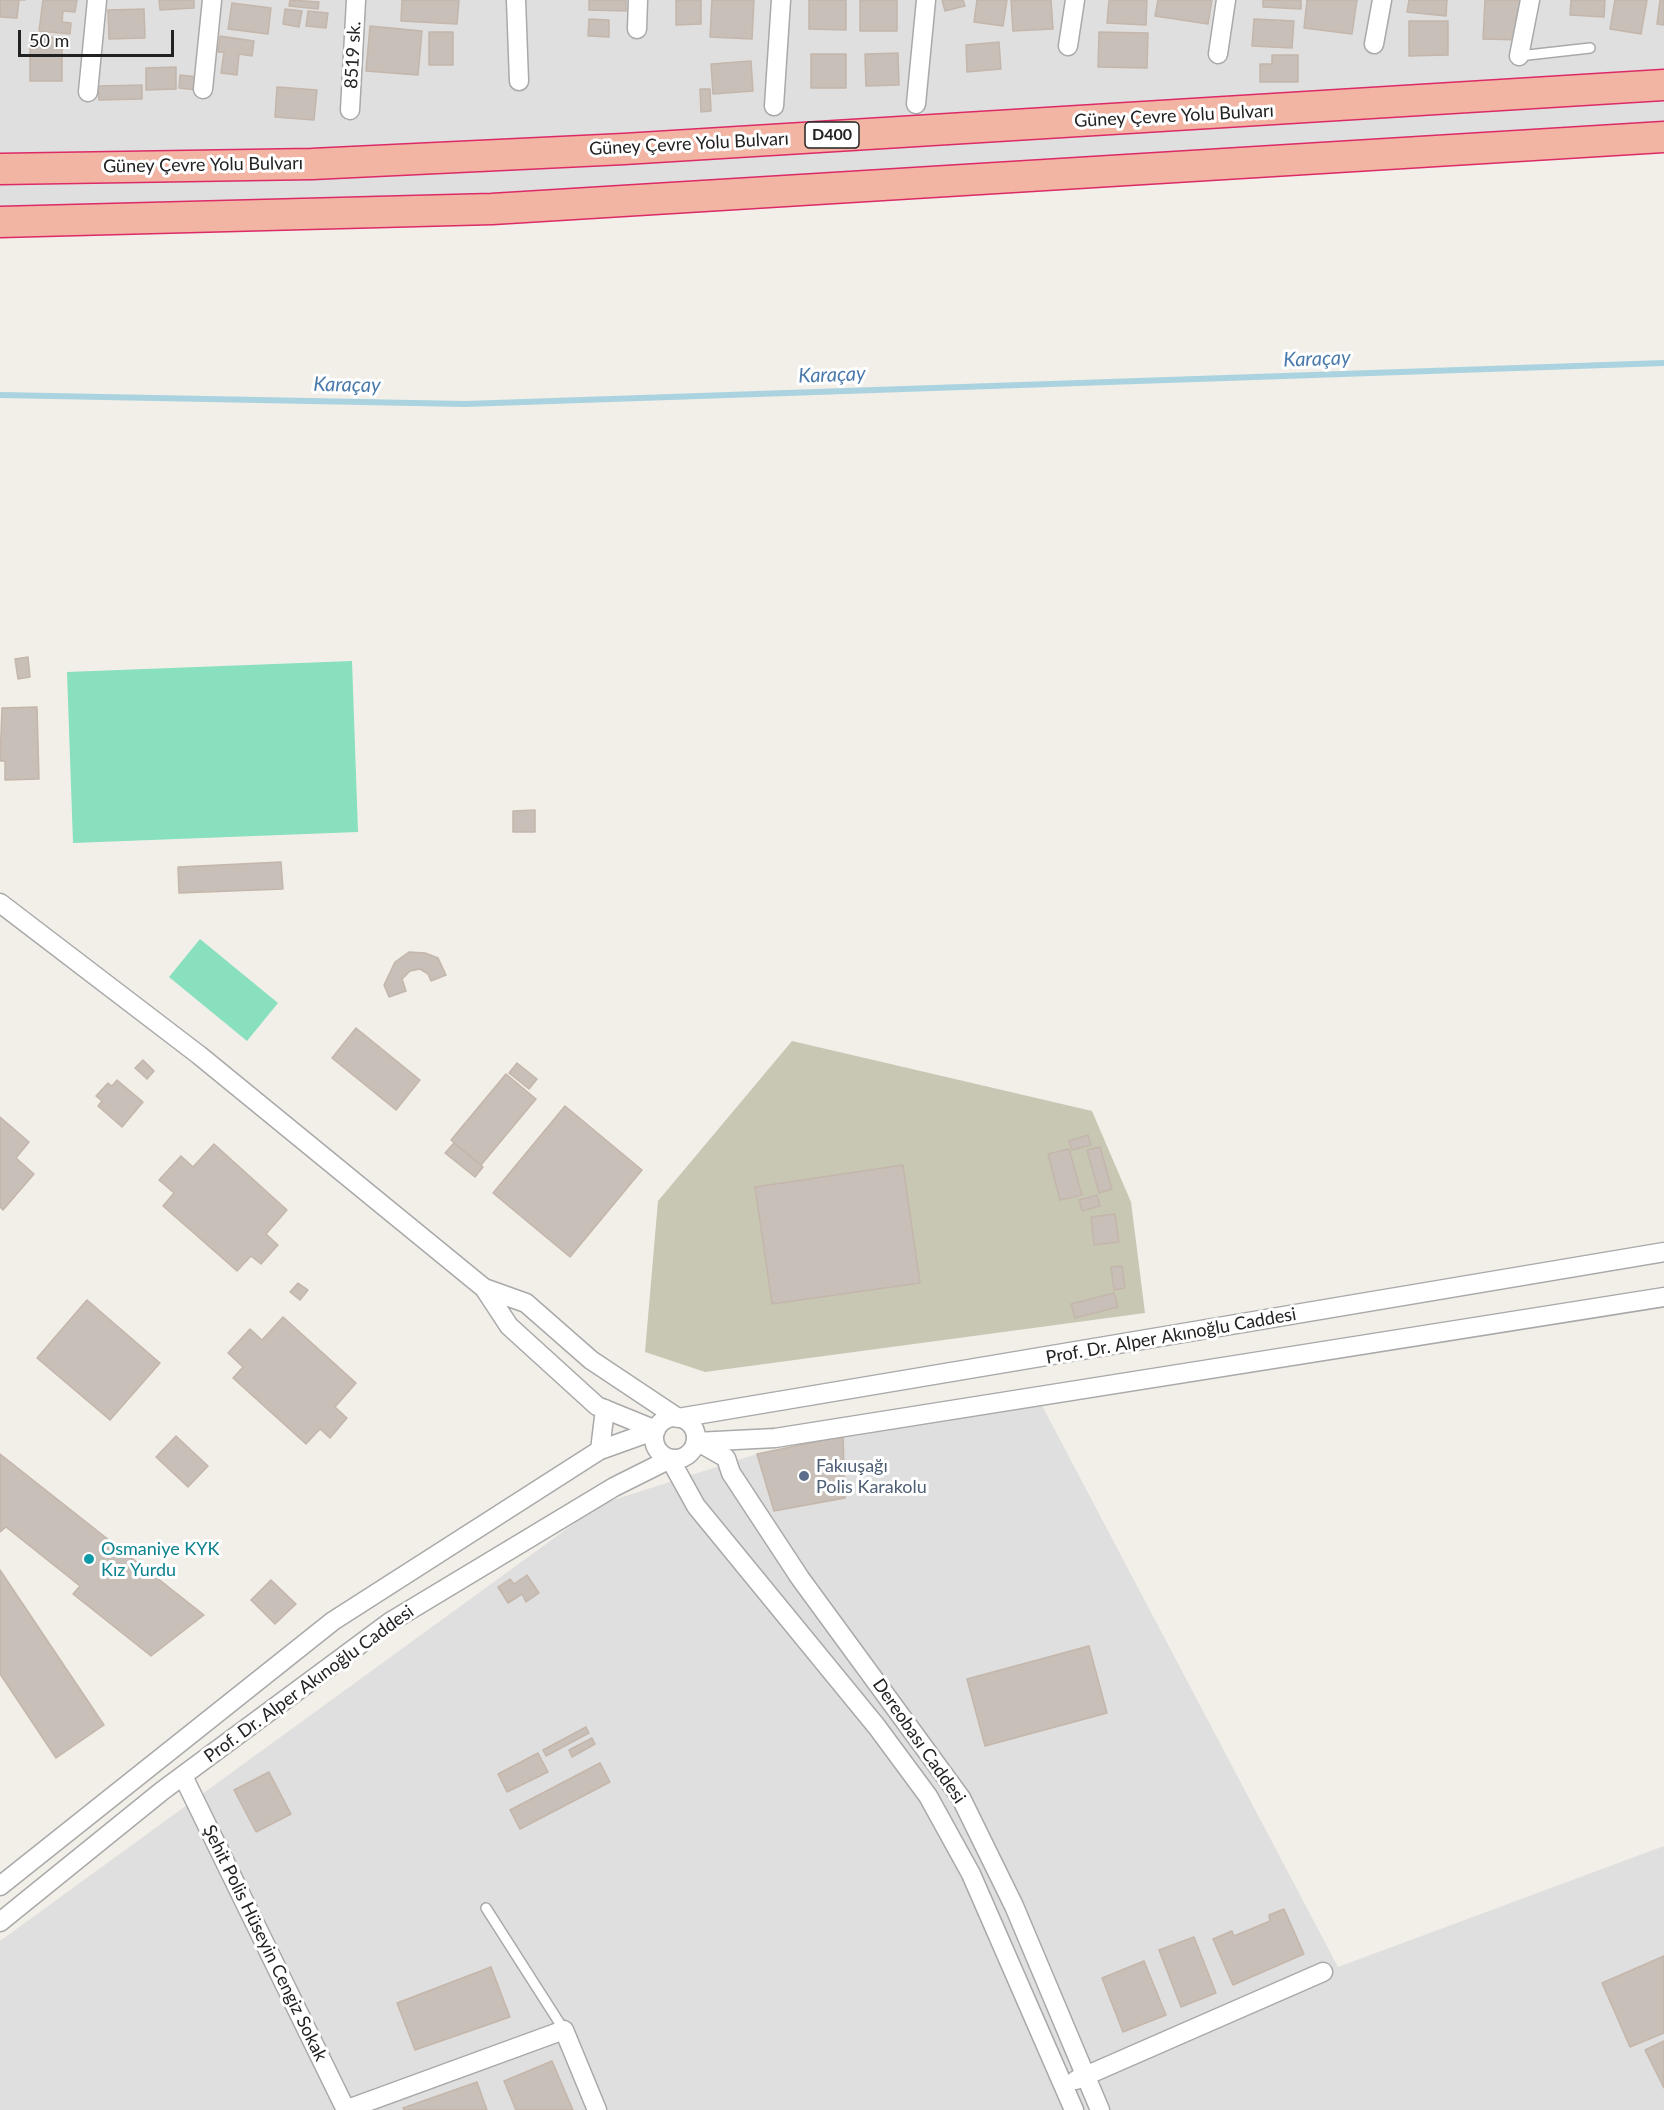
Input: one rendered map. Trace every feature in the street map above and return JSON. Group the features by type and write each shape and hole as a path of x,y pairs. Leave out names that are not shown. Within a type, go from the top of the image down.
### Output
{"highway":[{"name":"Güney Çevre Yolu Bulvarı","path":"0,169 312,164 624,149 1664,85"},
{"path":"0,222 492,209 1464,147 1664,137"}],"street":[{"path":"88,92 97,0"},
{"path":"203,89 213,0"},
{"name":"8519 sk.","path":"350,110 356,0"},
{"path":"516,0 519,81"},
{"path":"637,29 638,0"},
{"path":"774,106 781,0"},
{"path":"916,104 926,0"},
{"path":"1068,46 1075,0"},
{"path":"1218,54 1226,0"},
{"path":"1374,44 1382,0"},
{"path":"1519,56 1530,0"},
{"path":"0,903 199,1055 484,1288 509,1326 597,1406 656,1430"},
{"name":"Prof. Dr. Alper Akınoğlu Caddesi","path":"678,1418 1664,1252"},
{"path":"484,1288 526,1303 591,1360 690,1424 696,1442 726,1458 734,1447 747,1440"},
{"name":"Prof. Dr. Alper Akınoğlu Caddesi","path":"696,1442 798,1435 1664,1297"},
{"path":"600,1450 605,1409"},
{"path":"678,1418 665,1420 656,1430 655,1444 663,1455 677,1459 689,1454 696,1442"},
{"name":"Prof. Dr. Alper Akınoğlu Caddesi","path":"0,1886 333,1621 600,1450 656,1430"},
{"name":"Prof. Dr. Alper Akınoğlu Caddesi","path":"0,1922 183,1776 390,1622 670,1458"},
{"name":"Dereobası Caddesi","path":"670,1458 696,1506 877,1727 928,1796 971,1874 1074,2110"},
{"name":"Dereobası Caddesi","path":"726,1458 731,1473 800,1578 961,1798 1014,1906 1100,2110"},
{"path":"643,1472 680,1476"},
{"name":"Şehit Polis Hüseyin Cengiz Sokak","path":"183,1776 346,2110"},
{"path":"1063,2086 1323,1972"},
{"path":"346,2110 564,2030 597,2110"}],"lane":[{"path":"1519,56 1590,48"},
{"path":"486,1908 564,2030"}],"shaded area":[{"path":"0,0 1664,0 1664,142 0,227"},
{"path":"792,1041 1092,1111 1131,1202 1145,1313 705,1372 645,1352 658,1201"},
{"path":"1038,1398 1338,1967 1664,1846 1664,2110 0,2110 0,1941 601,1504 757,1454"}],"green space":[{"path":"352,661 358,832 73,843 67,672"},
{"path":"200,939 278,1003 247,1041 169,977"}],"building":[{"path":"0,0 19,0 17,18 0,17"},
{"path":"43,0 77,0 75,12 63,11 62,22 71,23 70,34 39,31"},
{"path":"159,0 194,0 194,8 160,10"},
{"path":"290,0 319,2 318,9 289,6"},
{"path":"402,0 459,0 457,24 401,21"},
{"path":"589,0 626,0 626,11 589,10"},
{"path":"676,0 701,0 701,24 676,25"},
{"path":"712,0 754,0 752,39 710,37"},
{"path":"809,0 846,0 846,30 809,29"},
{"path":"860,0 897,0 897,31 860,31"},
{"path":"942,0 963,0 965,6 945,11"},
{"path":"977,0 1007,0 1003,26 974,22"},
{"path":"1011,0 1051,0 1053,29 1013,31"},
{"path":"1109,0 1147,0 1146,25 1107,23"},
{"path":"1158,0 1212,0 1208,24 1155,16"},
{"path":"1263,0 1301,0 1301,9 1263,7"},
{"path":"1307,0 1357,0 1352,34 1304,28"},
{"path":"1409,0 1447,0 1446,16 1407,12"},
{"path":"1485,0 1523,0 1521,40 1483,39"},
{"path":"1571,0 1605,0 1604,17 1570,15"},
{"path":"1615,0 1647,0 1641,34 1610,29"},
{"path":"1660,0 1664,0 1664,25 1657,24"},
{"path":"232,3 271,8 268,34 228,29"},
{"path":"144,9 145,38 109,39 108,10"},
{"path":"285,9 302,11 299,27 283,24"},
{"path":"308,11 328,13 326,28 306,26"},
{"path":"589,19 609,20 609,37 588,36"},
{"path":"1254,19 1294,21 1292,48 1252,46"},
{"path":"1409,21 1448,21 1448,55 1409,56"},
{"path":"370,26 422,31 418,75 366,71"},
{"path":"429,32 453,32 453,65 429,65"},
{"path":"1099,32 1148,33 1147,68 1098,67"},
{"path":"220,36 254,41 252,56 239,54 237,75 221,73 224,52 218,52"},
{"path":"62,37 62,81 30,81 30,38"},
{"path":"999,42 1001,69 967,72 966,45"},
{"path":"898,53 899,85 866,86 865,54"},
{"path":"811,54 846,54 846,88 811,88"},
{"path":"1272,55 1298,55 1298,82 1260,82 1260,64 1272,64"},
{"path":"751,61 753,91 713,94 711,64"},
{"path":"176,67 176,89 146,90 146,68"},
{"path":"180,75 197,77 196,90 179,88"},
{"path":"142,85 142,99 99,100 98,86"},
{"path":"277,87 317,90 314,120 275,117"},
{"path":"700,89 710,89 711,111 701,112"},
{"path":"28,657 30,677 18,679 15,659"},
{"path":"37,707 39,779 5,780 5,761 0,761 2,708"},
{"path":"535,810 535,832 513,832 513,811"},
{"path":"281,862 283,889 179,893 178,867"},
{"path":"409,952 425,953 438,958 446,975 431,981 428,974 420,969 410,971 402,979 406,991 389,997 384,985 395,962"},
{"path":"356,1028 420,1080 396,1110 332,1058"},
{"path":"143,1060 154,1071 147,1079 135,1068"},
{"path":"517,1063 537,1079 529,1089 509,1073"},
{"path":"506,1074 536,1099 481,1165 451,1140"},
{"path":"117,1080 143,1102 122,1127 98,1106 102,1101 96,1096 108,1083 112,1086"},
{"path":"565,1106 642,1170 570,1257 493,1193"},
{"path":"0,1117 29,1142 16,1158 34,1174 3,1210 0,1207"},
{"path":"1088,1135 1091,1145 1072,1150 1069,1141"},
{"path":"454,1143 483,1167 475,1177 445,1153"},
{"path":"214,1144 287,1210 266,1234 278,1245 261,1264 251,1256 237,1271 163,1206 174,1193 159,1180 181,1156 193,1167"},
{"path":"1100,1147 1112,1189 1099,1193 1087,1150"},
{"path":"1069,1149 1082,1195 1060,1200 1048,1154"},
{"path":"903,1165 920,1283 772,1304 755,1187"},
{"path":"1097,1195 1100,1206 1082,1211 1079,1200"},
{"path":"1115,1214 1119,1242 1094,1245 1091,1217"},
{"path":"1122,1266 1125,1288 1114,1290 1111,1267"},
{"path":"298,1283 308,1290 300,1300 290,1292"},
{"path":"1114,1293 1118,1307 1075,1318 1071,1304"},
{"path":"87,1300 160,1363 110,1420 37,1358"},
{"path":"283,1317 356,1383 335,1407 347,1418 330,1438 320,1429 306,1444 233,1378 243,1367 228,1353 250,1329 262,1340"},
{"path":"176,1436 208,1466 188,1487 156,1457"},
{"name":"Fakıuşağı Polis Karakolu","path":"843,1436 845,1498 774,1511 757,1454"},
{"name":"Osmaniye KYK Kız Yurdu","path":"0,1454 204,1615 151,1656 73,1594 80,1586 6,1527 0,1532"},
{"path":"0,1570 104,1725 56,1758 0,1674"},
{"path":"527,1575 539,1593 526,1602 522,1594 508,1603 498,1587 510,1579 514,1584"},
{"path":"271,1580 296,1604 275,1624 251,1600"},
{"path":"1089,1646 1107,1713 985,1746 967,1679"},
{"path":"586,1727 589,1733 546,1756 543,1750"},
{"path":"592,1738 595,1744 572,1757 569,1750"},
{"path":"538,1753 548,1772 507,1792 498,1774"},
{"path":"600,1763 610,1782 520,1829 510,1810"},
{"path":"269,1772 291,1814 256,1832 234,1790"},
{"path":"1284,1909 1304,1954 1233,1985 1213,1939 1232,1931 1234,1936 1270,1921 1269,1915"},
{"path":"1194,1937 1216,1993 1181,2007 1159,1950"},
{"path":"1664,1956 1664,2033 1630,2047 1602,1983"},
{"path":"1144,1961 1166,2015 1123,2032 1102,1978"},
{"path":"491,1967 510,2017 415,2050 397,2003"},
{"path":"1664,2041 1664,2088 1645,2050"},
{"path":"552,2061 573,2110 516,2110 504,2081"},
{"path":"477,2082 487,2110 404,2110 403,2108"}],"waterway":[{"name":"Karaçay","path":"0,395 465,404 1664,363"}],"place":[{"name":"Fakıuşağı Polis Karakolu","path":"804,1476"},
{"name":"Osmaniye KYK Kız Yurdu","path":"89,1559"}]}
